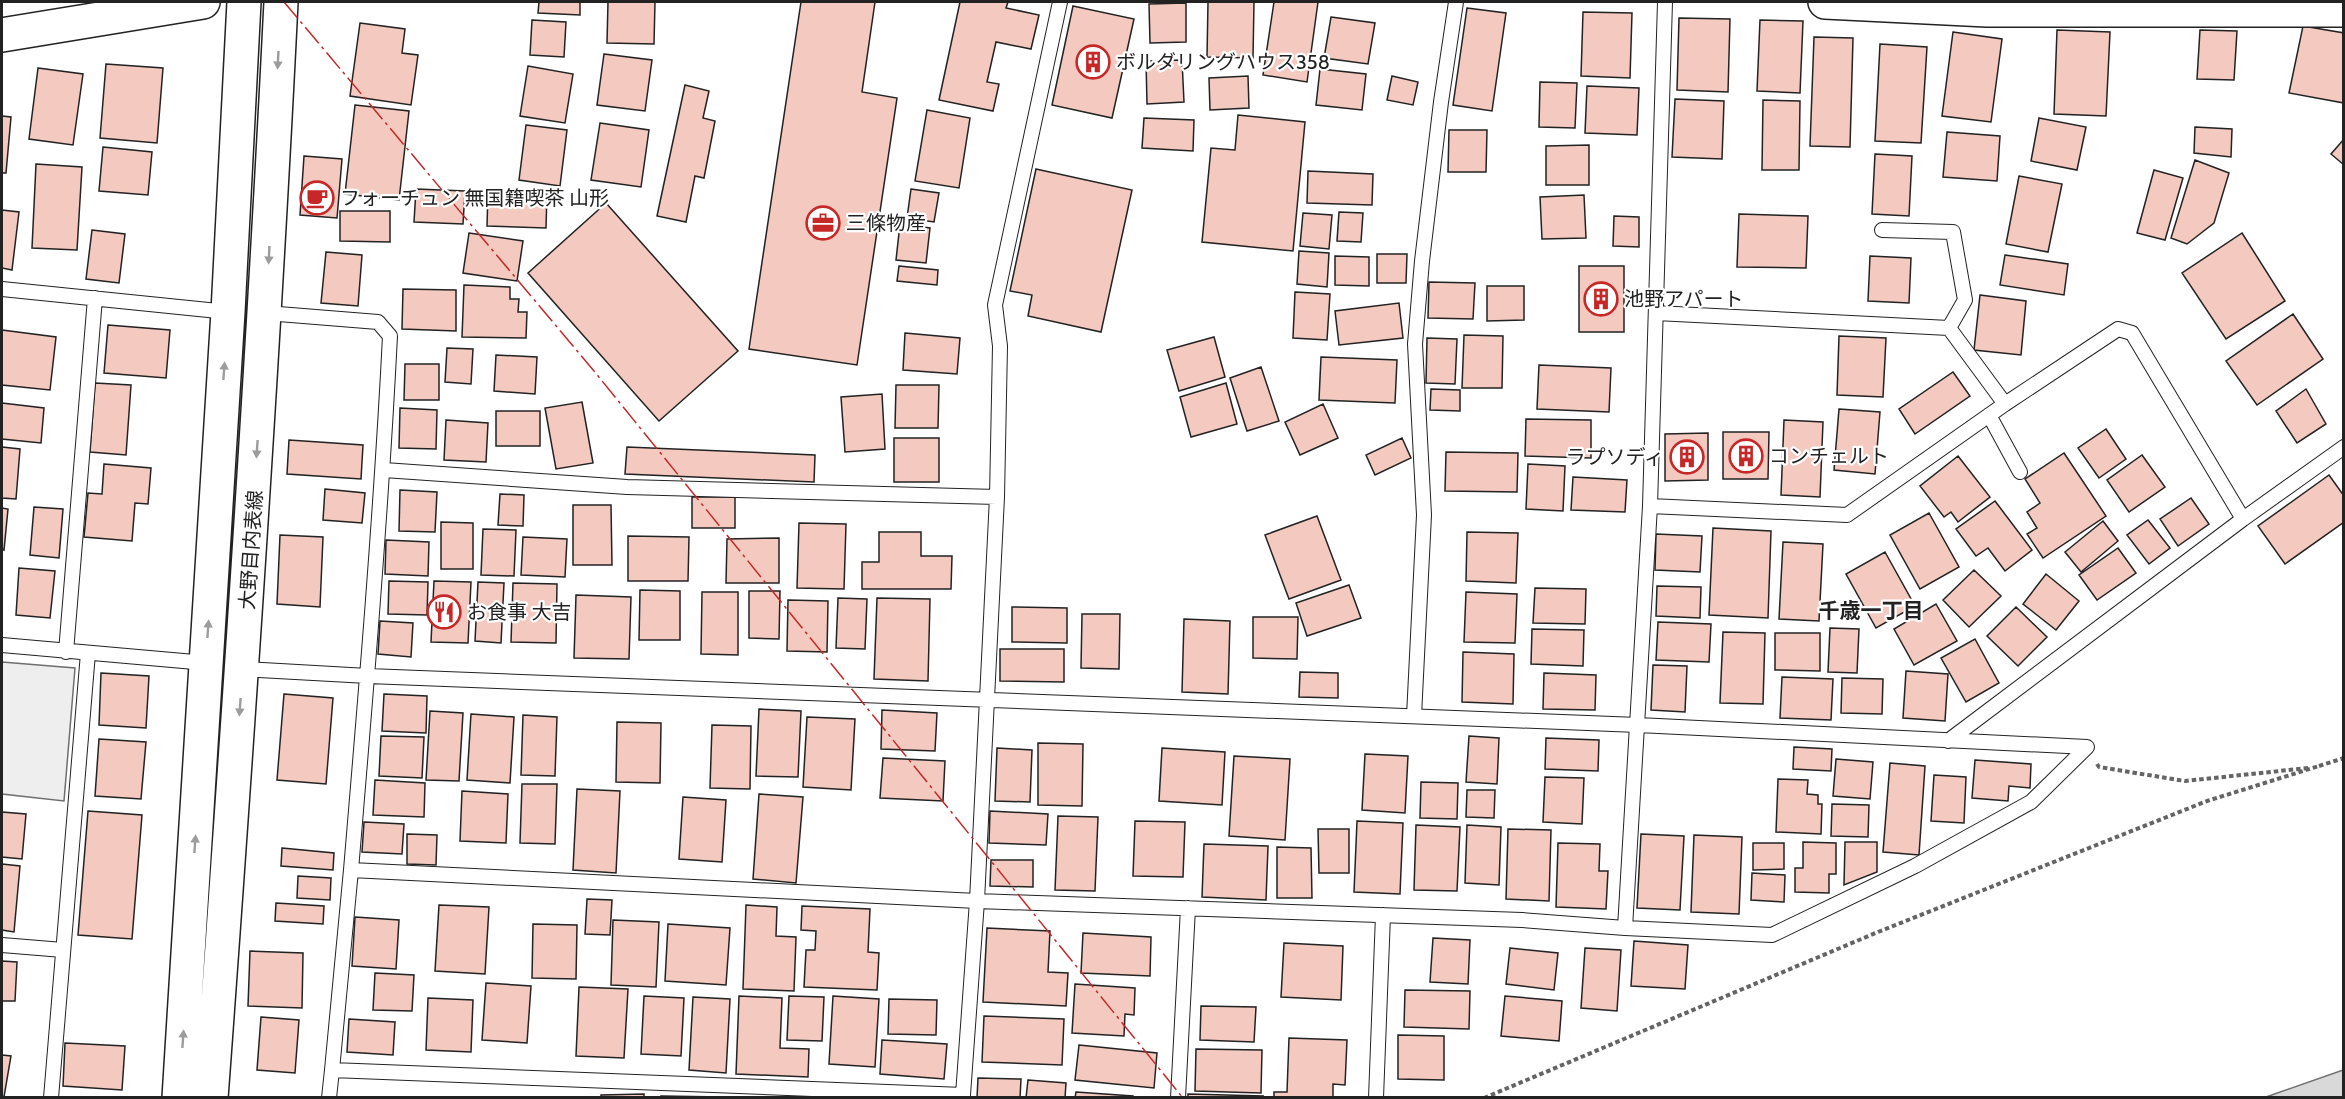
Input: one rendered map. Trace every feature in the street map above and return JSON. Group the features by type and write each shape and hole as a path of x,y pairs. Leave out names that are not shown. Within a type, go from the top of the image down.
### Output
{"main road":[{"path":"2,35 203,2"},
{"name":"大野目内表線","path":"179,1098 228,312 244,2"},
{"name":"大野目内表線","path":"211,1098 243,669 266,313 281,2"},
{"path":"1825,2 1987,10 2343,10"}],"lane":[{"path":"332,1070 963,1096 977,901 997,497 1000,346 995,305 1060,2"},
{"path":"1414,716 1424,515 1415,344 1422,261 1441,102 1456,2"},
{"path":"1625,928 1650,506 1665,2"},
{"path":"1882,230 1953,232 1965,300 1949,328"},
{"path":"2,289 228,312"},
{"path":"66,652 95,298"},
{"path":"266,313 378,322 390,336 384,470 368,676 329,1098"},
{"path":"1656,313 1949,328"},
{"path":"1949,328 2005,404"},
{"path":"1650,506 1847,515 2005,404 2118,329 2132,333 2244,519"},
{"path":"1989,415 2020,472"},
{"path":"1948,741 2343,447"},
{"path":"384,470 627,487 997,497"},
{"path":"2,645 206,663"},
{"path":"51,1098 88,653"},
{"path":"243,669 987,701 1638,725 2087,747"},
{"path":"351,870 977,901 1522,920 1625,928 1772,935 1915,866 2031,802 2087,747"},
{"path":"1178,1098 1188,908"},
{"path":"1376,1098 1383,915"},
{"path":"2,945 63,950"}],"path":[{"path":"2087,747 2099,766 2185,781 2319,766"},
{"path":"1484,1098 1888,928 2207,801 2343,758"}],"shaded area":[{"path":"2,662 75,668 64,801 2,794"},
{"path":"2343,1070 2343,1097 2266,1097"}],"building":[{"path":"539,2 580,2 580,15 538,13"},
{"path":"608,2 655,2 654,44 607,43"},
{"name":"三條物産","path":"801,2 875,2 862,92 897,98 857,365 749,349"},
{"path":"960,2 1008,2 1006,8 1039,15 1031,49 996,42 987,82 999,84 993,111 939,100"},
{"path":"1208,2 1254,2 1253,58 1207,57"},
{"path":"1274,2 1318,2 1307,82 1263,75"},
{"path":"1186,3 1186,42 1150,43 1149,4"},
{"name":"ボルダリングハウス358","path":"1073,6 1134,19 1112,118 1052,105"},
{"path":"1467,8 1506,13 1492,111 1453,105"},
{"path":"1583,12 1632,13 1630,78 1581,76"},
{"path":"1331,17 1375,23 1368,64 1324,58"},
{"path":"1679,18 1730,19 1728,92 1677,90"},
{"path":"532,20 566,22 564,57 530,55"},
{"path":"1760,20 1803,21 1800,93 1757,91"},
{"path":"360,23 405,29 402,53 418,55 411,105 350,96"},
{"path":"2303,26 2344,33 2344,103 2289,93"},
{"path":"2057,30 2110,32 2106,116 2054,114"},
{"path":"2200,30 2237,31 2234,80 2197,79"},
{"path":"1953,32 2002,39 1991,122 1942,116"},
{"path":"1814,37 1853,38 1850,147 1810,146"},
{"path":"1880,44 1927,47 1921,143 1875,141"},
{"path":"604,54 652,60 645,111 597,105"},
{"path":"1182,60 1184,102 1147,104 1146,61"},
{"path":"106,64 163,68 157,143 100,138"},
{"path":"528,66 573,74 565,123 520,116"},
{"path":"38,68 83,74 73,145 29,139"},
{"path":"1320,69 1366,74 1362,110 1316,105"},
{"path":"1248,76 1249,108 1210,110 1209,78"},
{"path":"1392,76 1418,82 1413,105 1387,100"},
{"path":"1540,82 1577,83 1575,128 1539,127"},
{"path":"685,85 709,91 703,118 715,121 704,178 695,176 686,222 657,216"},
{"path":"1587,86 1639,88 1637,135 1585,133"},
{"path":"1675,99 1724,101 1722,159 1672,157"},
{"path":"1763,100 1800,101 1799,170 1762,170"},
{"path":"355,105 409,111 399,200 345,194"},
{"path":"927,110 970,118 959,188 915,181"},
{"path":"1238,115 1305,122 1293,251 1202,242 1211,148 1235,150"},
{"path":"2,116 11,117 6,173 2,173"},
{"path":"1144,118 1194,120 1193,151 1142,148"},
{"path":"2039,118 2086,127 2077,170 2031,161"},
{"path":"600,123 649,130 641,187 591,180"},
{"path":"526,125 567,130 560,186 519,180"},
{"path":"2195,127 2232,129 2231,157 2194,153"},
{"path":"1449,130 1487,130 1486,172 1448,172"},
{"path":"1947,132 2000,136 1997,181 1943,177"},
{"path":"2344,139 2344,165 2331,154"},
{"path":"1589,145 1589,185 1546,185 1546,146"},
{"path":"103,147 152,152 148,195 99,191"},
{"path":"1875,154 1912,156 1909,216 1872,214"},
{"path":"304,156 342,159 337,218 300,215"},
{"path":"2195,160 2229,173 2214,223 2187,244 2171,238"},
{"path":"36,164 82,167 77,250 32,248"},
{"path":"1036,169 1132,190 1101,332 1028,316 1032,295 1010,291"},
{"path":"2154,170 2183,178 2165,240 2137,233"},
{"path":"1308,171 1373,174 1372,205 1307,203"},
{"path":"2019,176 2062,184 2048,252 2006,244"},
{"path":"416,189 465,191 463,224 414,222"},
{"path":"911,189 939,193 934,222 907,218"},
{"path":"488,191 547,193 546,228 487,226"},
{"path":"1584,195 1586,238 1542,239 1540,197"},
{"path":"606,203 738,351 659,421 528,273"},
{"path":"2,210 19,212 12,270 2,268"},
{"path":"340,211 390,211 390,242 340,241"},
{"path":"1339,212 1363,213 1361,242 1337,241"},
{"path":"1303,213 1332,215 1329,249 1300,246"},
{"path":"1739,214 1808,216 1806,268 1737,267"},
{"path":"1614,216 1639,217 1639,247 1613,246"},
{"path":"900,224 930,228 926,263 896,260"},
{"path":"92,230 125,234 119,283 86,279"},
{"path":"469,233 523,241 517,281 463,273"},
{"path":"2242,233 2285,301 2226,339 2182,273"},
{"path":"1299,251 1329,253 1327,287 1297,284"},
{"path":"326,252 362,255 358,306 321,303"},
{"path":"1377,254 1407,254 1406,283 1377,283"},
{"path":"2005,255 2068,264 2064,295 2000,285"},
{"path":"1335,256 1369,257 1369,286 1335,285"},
{"path":"1870,256 1911,258 1909,303 1868,301"},
{"path":"899,266 938,270 937,285 897,281"},
{"name":"池野アパート","path":"1579,266 1624,266 1624,332 1579,332"},
{"path":"1429,282 1475,283 1473,319 1428,318"},
{"path":"464,285 510,287 510,299 519,299 518,312 527,312 526,338 462,337"},
{"path":"1487,286 1524,286 1524,320 1487,321"},
{"path":"403,289 456,290 456,331 402,329"},
{"path":"1295,292 1330,294 1327,340 1293,338"},
{"path":"1980,295 2026,301 2021,355 1974,350"},
{"path":"1399,303 1403,338 1339,345 1335,311"},
{"path":"2293,314 2323,359 2257,405 2226,361"},
{"path":"108,325 170,330 166,378 104,373"},
{"path":"2,330 56,337 50,390 2,385"},
{"path":"905,333 960,338 957,374 903,370"},
{"path":"1464,335 1503,336 1502,388 1462,388"},
{"path":"1839,336 1886,338 1883,397 1837,395"},
{"path":"1214,337 1225,377 1179,391 1167,350"},
{"path":"1427,338 1457,339 1455,384 1426,383"},
{"path":"447,348 473,349 471,384 445,382"},
{"path":"496,355 537,357 535,394 494,391"},
{"path":"1321,357 1397,360 1395,403 1319,400"},
{"path":"405,364 439,364 439,400 404,400"},
{"path":"1539,365 1611,368 1609,412 1537,409"},
{"path":"1261,367 1279,421 1247,431 1230,378"},
{"path":"1953,372 1970,396 1915,434 1899,409"},
{"path":"95,383 131,385 126,455 90,452"},
{"path":"1226,383 1237,424 1191,437 1180,397"},
{"path":"896,385 939,385 938,428 895,428"},
{"path":"1431,389 1460,390 1460,411 1430,410"},
{"path":"2306,389 2326,424 2297,443 2276,411"},
{"path":"882,394 885,449 845,452 841,397"},
{"path":"582,402 593,463 556,469 545,408"},
{"path":"2,403 44,408 41,443 2,439"},
{"path":"1323,404 1338,438 1300,455 1285,422"},
{"path":"400,408 437,410 436,449 399,448"},
{"path":"1839,409 1880,412 1875,474 1834,470"},
{"path":"496,411 540,411 540,446 496,446"},
{"path":"1526,419 1591,420 1591,458 1525,456"},
{"path":"446,420 488,423 486,462 444,460"},
{"path":"1784,420 1823,422 1820,497 1781,495"},
{"path":"2106,429 2126,459 2099,478 2078,448"},
{"name":"コンチェルト","path":"1723,432 1769,432 1768,479 1723,479"},
{"name":"ラプソディ","path":"1708,433 1708,480 1665,481 1665,434"},
{"path":"894,438 939,438 939,482 894,482"},
{"path":"1402,438 1411,458 1375,475 1366,455"},
{"path":"289,440 363,445 361,479 287,474"},
{"path":"2,447 20,449 16,499 2,498"},
{"path":"627,447 815,455 814,482 625,474"},
{"path":"1446,452 1518,453 1517,492 1445,491"},
{"path":"2064,453 2106,516 2043,558 2027,534 2037,528 2027,512 2040,503 2025,479"},
{"path":"2142,455 2165,487 2129,512 2107,480"},
{"path":"1958,456 1990,497 1958,522 1951,512 1944,517 1920,486"},
{"path":"104,464 151,468 148,504 135,503 132,541 84,537 88,493 102,494"},
{"path":"1528,464 1565,466 1563,511 1526,509"},
{"path":"2329,475 2344,496 2344,522 2285,564 2258,526"},
{"path":"1573,477 1627,480 1625,512 1571,510"},
{"path":"325,489 365,493 362,523 323,520"},
{"path":"400,490 437,492 435,532 399,531"},
{"path":"500,494 524,495 523,526 498,525"},
{"path":"692,497 735,497 735,528 692,528"},
{"path":"2191,498 2209,524 2178,546 2160,519"},
{"path":"1995,501 2032,550 2005,571 1988,548 1976,556 1956,529"},
{"path":"573,505 611,505 612,565 573,565"},
{"path":"34,507 63,509 59,558 30,555"},
{"path":"2,508 8,509 4,550 2,549"},
{"path":"1929,513 1959,567 1920,589 1890,535"},
{"path":"1317,516 1341,580 1289,599 1265,535"},
{"path":"2148,520 2170,548 2149,564 2127,535"},
{"path":"2103,521 2118,541 2081,572 2065,552"},
{"path":"441,522 473,523 473,569 441,569"},
{"path":"799,523 846,524 844,589 797,588"},
{"path":"1713,528 1771,531 1768,618 1709,615"},
{"path":"483,529 516,530 514,576 481,575"},
{"path":"879,532 921,532 921,556 952,556 951,589 862,589 862,562 879,562"},
{"path":"1467,532 1518,533 1516,583 1466,581"},
{"path":"1656,534 1702,536 1700,572 1655,570"},
{"path":"280,535 323,537 320,607 277,604"},
{"path":"628,536 689,537 688,581 628,581"},
{"path":"523,537 567,539 565,577 521,575"},
{"path":"779,538 779,583 726,583 727,539"},
{"path":"386,540 429,542 428,576 385,574"},
{"path":"1783,542 1823,544 1819,621 1779,619"},
{"path":"2118,548 2136,573 2097,600 2079,575"},
{"path":"1885,552 1915,606 1876,628 1846,574"},
{"path":"19,568 55,571 50,618 16,615"},
{"path":"1974,570 2001,596 1969,627 1943,600"},
{"path":"2046,574 2079,601 2056,630 2023,604"},
{"path":"389,581 428,582 427,615 388,614"},
{"path":"434,581 471,582 468,643 431,642"},
{"path":"478,582 504,583 501,643 475,641"},
{"path":"513,583 557,584 556,643 511,642"},
{"path":"1349,585 1361,618 1307,636 1296,603"},
{"path":"1657,586 1701,587 1700,618 1656,616"},
{"path":"1535,588 1586,589 1585,624 1533,623"},
{"path":"640,590 680,591 680,640 639,640"},
{"path":"749,591 780,591 779,639 749,638"},
{"path":"702,592 738,592 738,655 701,654"},
{"path":"1466,592 1517,594 1515,643 1464,642"},
{"path":"576,595 631,597 629,659 574,658"},
{"path":"838,598 867,599 865,649 836,648"},
{"path":"877,598 930,599 928,681 874,679"},
{"path":"788,600 828,601 827,652 787,651"},
{"path":"1936,604 1957,641 1914,665 1894,629"},
{"path":"1012,607 1067,608 1067,643 1012,642"},
{"path":"2016,607 2047,637 2018,666 1987,636"},
{"path":"1082,614 1120,614 1119,669 1081,668"},
{"path":"1253,617 1298,617 1297,659 1253,658"},
{"path":"1184,619 1230,621 1228,694 1182,692"},
{"path":"380,621 413,623 411,657 378,654"},
{"path":"1658,622 1711,624 1709,662 1656,660"},
{"path":"1830,628 1859,629 1857,673 1828,672"},
{"path":"1532,629 1584,630 1583,666 1531,664"},
{"path":"1723,632 1765,633 1763,704 1720,703"},
{"path":"1775,633 1820,633 1820,671 1775,670"},
{"path":"1975,639 1999,683 1966,702 1941,658"},
{"path":"1000,649 1064,649 1064,682 1000,681"},
{"path":"1463,652 1514,654 1513,704 1462,702"},
{"path":"1653,665 1687,666 1685,712 1651,710"},
{"path":"1906,671 1948,674 1945,721 1903,718"},
{"path":"1300,672 1338,673 1338,698 1299,697"},
{"path":"101,673 149,676 146,728 99,725"},
{"path":"1544,673 1596,675 1595,710 1543,709"},
{"path":"1782,677 1833,679 1831,720 1780,718"},
{"path":"1842,678 1883,679 1882,714 1841,713"},
{"path":"284,694 333,698 326,784 277,780"},
{"path":"384,694 427,696 426,733 382,731"},
{"path":"759,709 801,711 798,777 756,776"},
{"path":"882,710 937,713 935,751 881,749"},
{"path":"430,711 463,713 459,781 426,780"},
{"path":"471,714 514,717 510,783 467,780"},
{"path":"523,715 557,717 555,776 521,775"},
{"path":"807,717 855,719 851,790 803,787"},
{"path":"617,722 661,723 660,783 616,782"},
{"path":"712,725 751,726 750,789 710,788"},
{"path":"381,736 424,737 422,778 379,776"},
{"path":"1469,736 1499,738 1497,784 1466,782"},
{"path":"1546,738 1599,740 1598,771 1545,769"},
{"path":"99,739 146,742 141,799 95,796"},
{"path":"1038,743 1083,744 1082,806 1038,805"},
{"path":"1794,747 1832,749 1831,771 1793,769"},
{"path":"997,748 1032,750 1030,802 995,801"},
{"path":"1162,748 1225,752 1222,805 1159,801"},
{"path":"1365,754 1408,756 1405,813 1362,810"},
{"path":"1234,756 1290,759 1285,840 1229,836"},
{"path":"883,758 945,761 943,801 880,798"},
{"path":"1836,759 1873,762 1870,799 1833,796"},
{"path":"1975,760 2031,764 2030,788 2009,786 2008,801 1972,798"},
{"path":"1890,763 1925,766 1919,855 1883,852"},
{"path":"1934,775 1966,777 1964,823 1931,821"},
{"path":"1545,777 1584,778 1582,824 1543,822"},
{"path":"1778,779 1808,780 1807,794 1818,795 1818,804 1822,804 1821,834 1776,832"},
{"path":"375,780 425,783 424,817 373,815"},
{"path":"1421,782 1458,783 1457,819 1420,818"},
{"path":"522,784 557,784 555,844 520,843"},
{"path":"577,789 620,791 616,873 573,870"},
{"path":"1467,790 1495,790 1494,818 1466,817"},
{"path":"462,791 508,794 506,843 460,841"},
{"path":"759,794 803,797 796,883 753,879"},
{"path":"683,797 726,800 722,862 679,859"},
{"path":"1832,804 1869,805 1868,837 1831,836"},
{"path":"88,811 142,815 132,939 78,935"},
{"path":"990,811 1048,814 1046,845 989,843"},
{"path":"2,812 26,814 22,859 2,857"},
{"path":"1058,816 1098,817 1095,891 1055,890"},
{"path":"1135,821 1185,822 1183,877 1133,876"},
{"path":"1357,821 1403,823 1400,894 1354,892"},
{"path":"364,822 404,824 402,854 362,852"},
{"path":"1416,825 1460,827 1457,891 1414,890"},
{"path":"1467,825 1501,827 1499,885 1465,883"},
{"path":"1318,829 1349,829 1349,873 1319,873"},
{"path":"1508,829 1551,830 1549,901 1506,899"},
{"path":"407,834 437,835 436,865 407,864"},
{"path":"1641,834 1684,836 1680,910 1637,908"},
{"path":"1694,835 1742,837 1739,914 1691,912"},
{"path":"1803,842 1836,843 1836,874 1829,874 1829,893 1795,892 1795,868 1803,868"},
{"path":"1845,842 1877,842 1877,872 1844,885"},
{"path":"1558,843 1600,844 1599,871 1608,871 1606,909 1556,907"},
{"path":"1753,843 1784,843 1784,869 1753,870"},
{"path":"1204,844 1268,846 1266,900 1202,897"},
{"path":"1277,847 1311,848 1312,898 1277,898"},
{"path":"282,848 334,853 333,870 281,866"},
{"path":"991,860 1033,860 1033,887 990,886"},
{"path":"2,864 20,866 14,932 2,930"},
{"path":"1752,873 1785,875 1784,902 1751,900"},
{"path":"298,876 331,878 330,900 297,898"},
{"path":"587,899 612,900 610,935 585,934"},
{"path":"276,903 324,906 323,924 275,921"},
{"path":"439,905 489,907 485,974 435,971"},
{"path":"746,905 777,907 776,936 796,937 794,991 743,989"},
{"path":"802,906 870,909 868,952 879,953 877,990 804,987 806,950 815,950 816,931 801,930"},
{"path":"355,917 399,920 396,969 352,966"},
{"path":"613,920 659,922 656,987 611,985"},
{"path":"533,924 577,925 576,979 532,978"},
{"path":"668,924 730,928 726,985 665,981"},
{"path":"987,928 1050,931 1048,972 1068,973 1066,1006 983,1002"},
{"path":"1083,933 1151,937 1150,976 1081,973"},
{"path":"1433,938 1470,940 1468,984 1430,982"},
{"path":"1634,941 1688,945 1685,989 1631,986"},
{"path":"1284,943 1343,946 1341,1000 1281,997"},
{"path":"1510,948 1558,953 1554,990 1506,984"},
{"path":"1585,948 1621,950 1617,1011 1581,1008"},
{"path":"250,951 303,953 302,1008 248,1006"},
{"path":"2,961 17,962 15,1001 2,1001"},
{"path":"375,973 414,975 412,1011 373,1010"},
{"path":"486,983 531,986 527,1043 482,1040"},
{"path":"1075,984 1135,988 1134,1015 1125,1014 1124,1036 1072,1033"},
{"path":"579,987 628,989 624,1058 576,1056"},
{"path":"1405,990 1470,991 1469,1029 1404,1027"},
{"path":"644,996 684,998 681,1056 641,1054"},
{"path":"739,996 782,998 780,1048 809,1049 808,1077 736,1074"},
{"path":"789,996 824,997 822,1041 787,1040"},
{"path":"833,996 879,999 875,1067 829,1064"},
{"path":"1505,996 1562,1001 1559,1041 1501,1036"},
{"path":"693,997 730,999 726,1073 689,1070"},
{"path":"428,998 473,1000 471,1052 426,1050"},
{"path":"889,999 937,1000 936,1035 888,1034"},
{"path":"1201,1006 1256,1007 1254,1042 1200,1040"},
{"path":"984,1016 1064,1019 1062,1065 982,1062"},
{"path":"261,1017 299,1020 295,1073 257,1070"},
{"path":"349,1019 395,1022 393,1055 347,1052"},
{"path":"1398,1035 1444,1036 1444,1080 1398,1079"},
{"path":"1289,1038 1347,1040 1345,1085 1333,1084 1333,1098 1274,1098 1274,1092 1287,1092"},
{"path":"882,1040 947,1044 944,1079 880,1074"},
{"path":"65,1043 125,1046 122,1090 63,1086"},
{"path":"1079,1045 1157,1053 1154,1088 1075,1080"},
{"path":"1196,1049 1262,1050 1261,1093 1195,1091"},
{"path":"2,1055 11,1056 4,1097 2,1096"},
{"path":"978,1078 1021,1079 1020,1098 977,1098"},
{"path":"1028,1080 1066,1083 1065,1098 1026,1098"},
{"path":"1076,1092 1133,1096 1133,1098 1075,1098"},
{"path":"644,1094 644,1098 601,1098 601,1095"},
{"path":"1188,1094 1264,1096 1188,1098"},
{"path":"661,1096 722,1097 722,1098 661,1098"}],"power":[{"path":"284,2 594,371 1183,1098"}],"place":[{"name":"ボルダリングハウス358","path":"1093,62"},
{"name":"フォーチュン 無国籍喫茶 山形","path":"317,198"},
{"name":"三條物産","path":"823,223"},
{"name":"池野アパート","path":"1601,299"},
{"name":"コンチェルト","path":"1746,456"},
{"name":"ラプソディ","path":"1687,457"},
{"name":"お食事 大吉","path":"444,612"}],"district":[{"name":"千歳一丁目","path":"1871,610"}]}
